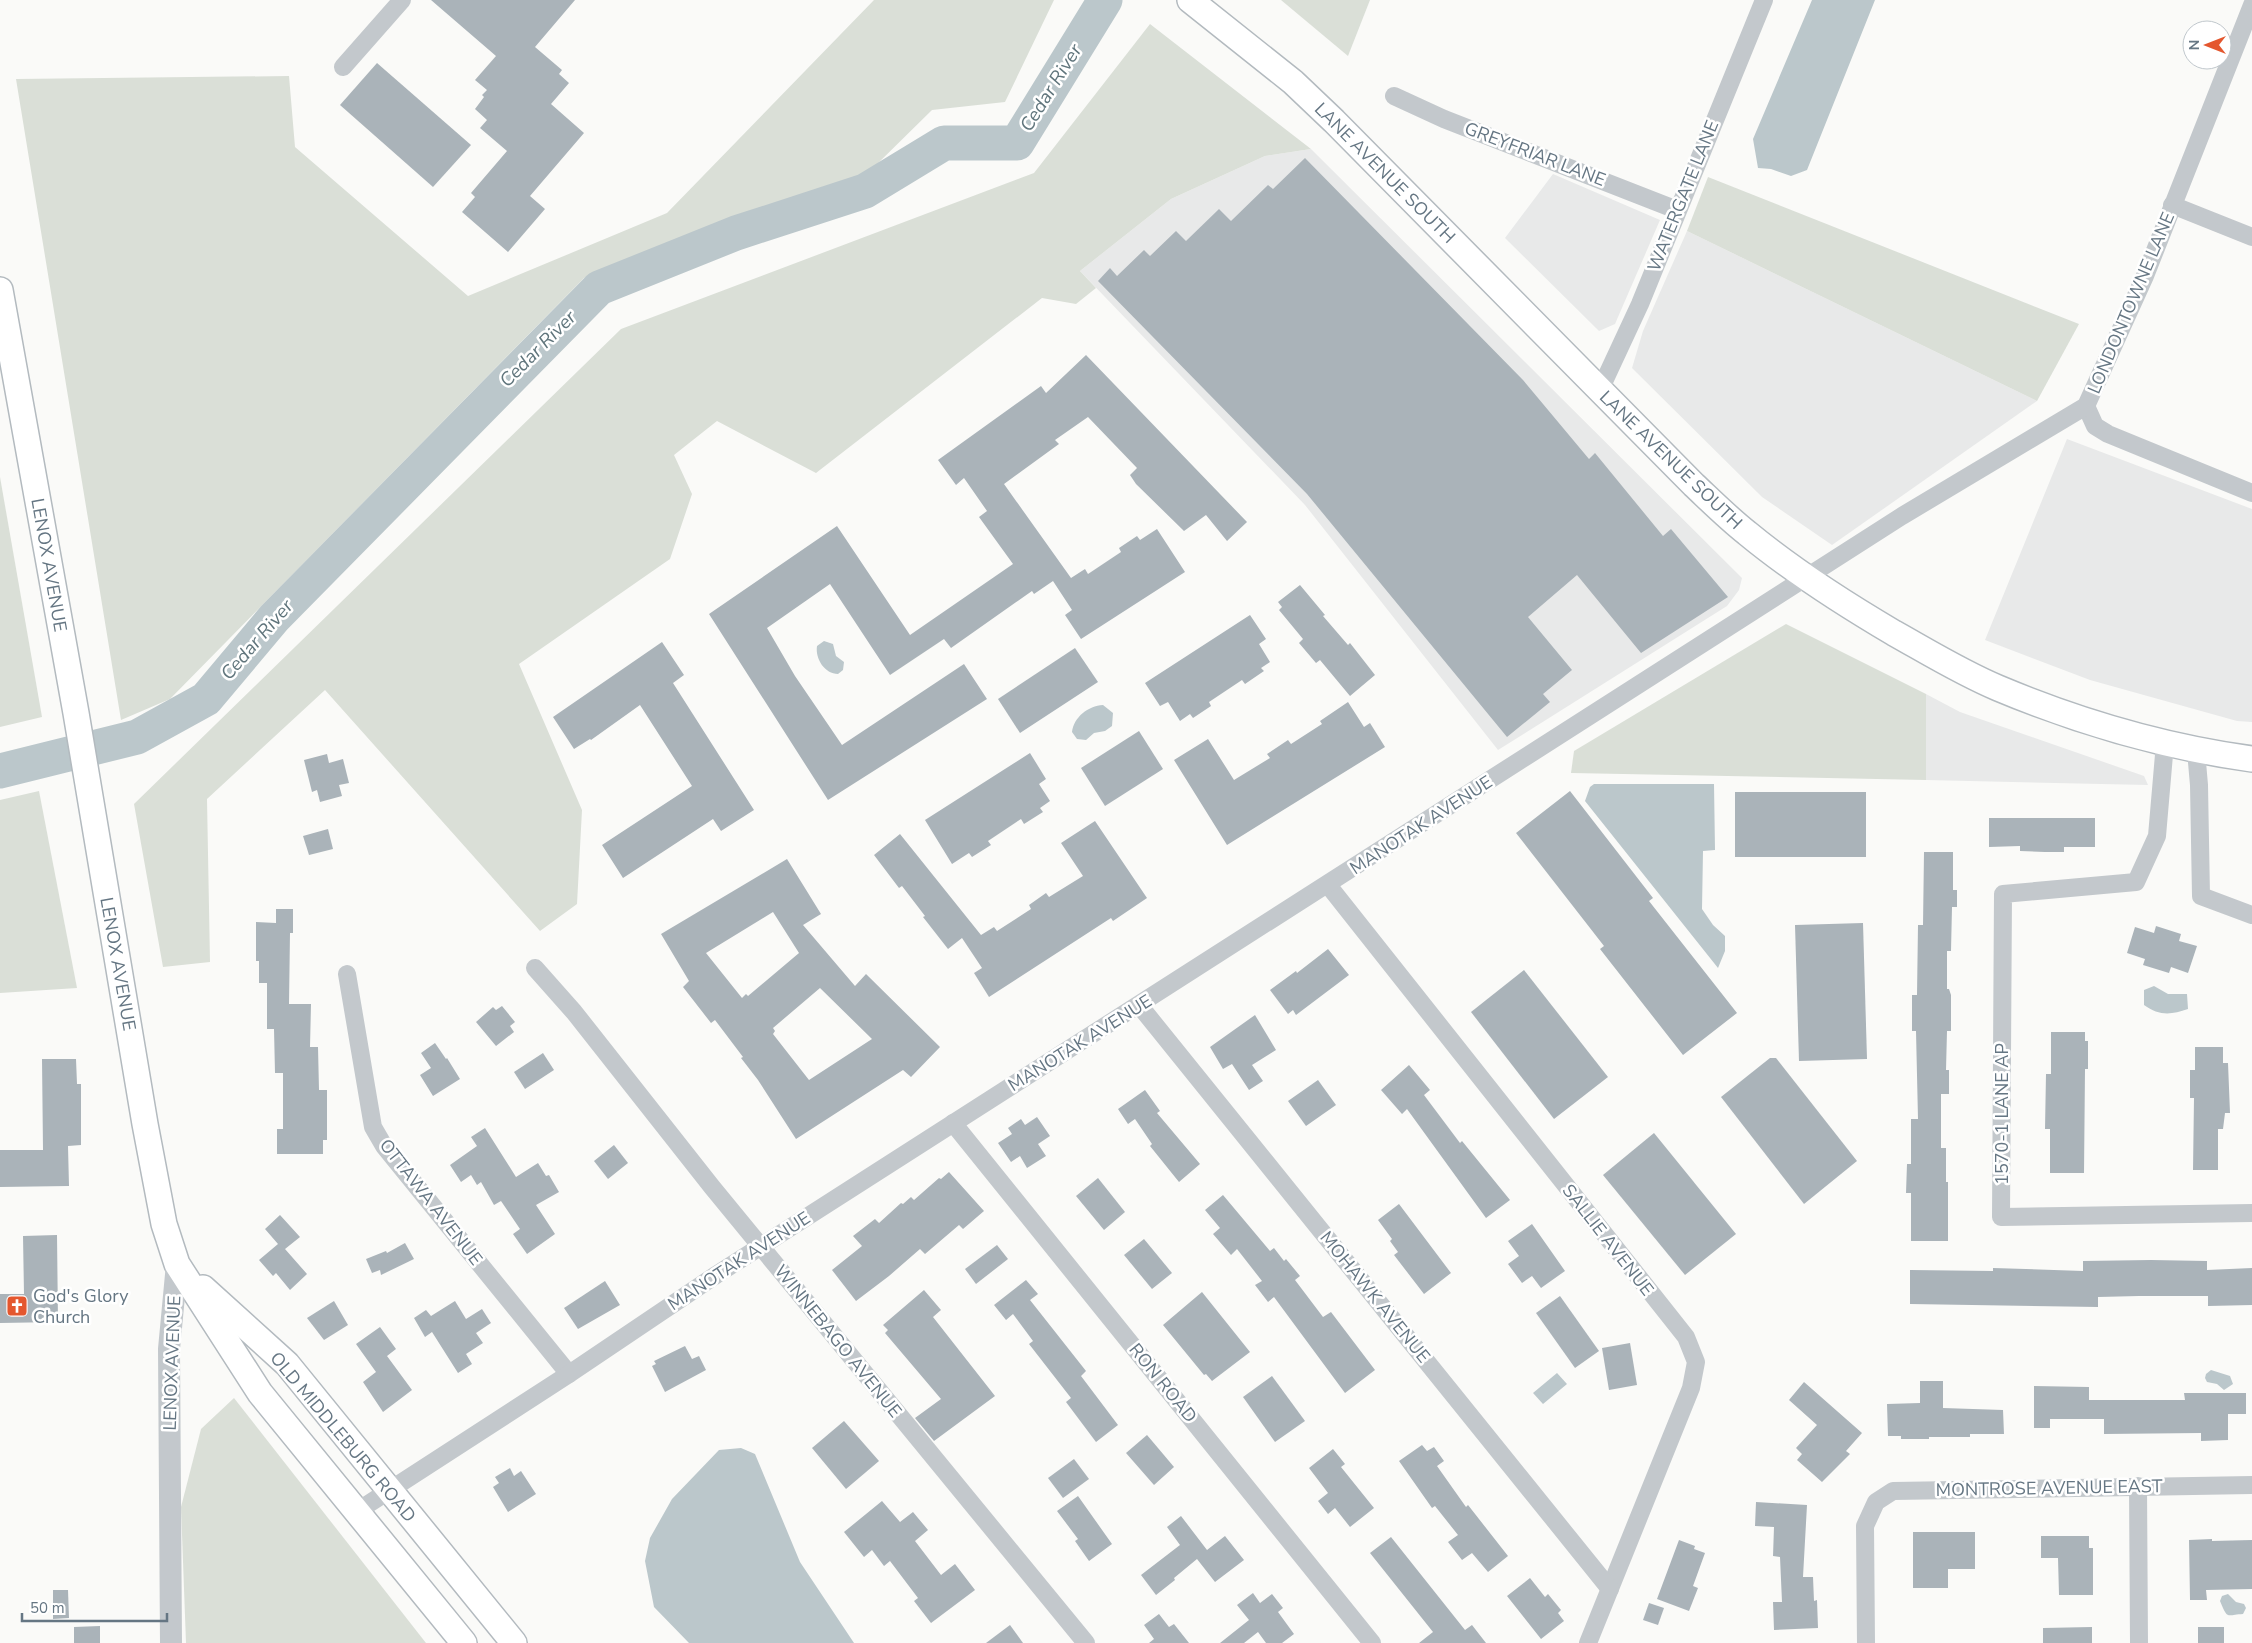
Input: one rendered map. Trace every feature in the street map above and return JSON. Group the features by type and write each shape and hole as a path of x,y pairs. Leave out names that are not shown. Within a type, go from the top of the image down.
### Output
{"main road":[{"name":"LANE AVENUE SOUTH","path":"1190,0 1293,82 1334,121 1694,485 1740,527 1806,578 1851,608 1941,660 1996,687 2074,717 2165,743 2196,751 2252,759"},
{"name":"LENOX AVENUE","path":"0,290 76,713 92,818 145,1124 164,1224 177,1264"},
{"name":"OLD MIDDLEBURG ROAD","path":"177,1264 287,1364 514,1643"},
{"name":"OLD MIDDLEBURG ROAD","path":"177,1264 260,1393 464,1643"}],"street":[{"path":"343,67 402,0"},
{"name":"WATERGATE LANE","path":"1600,390 1640,304 1764,0"},
{"name":"LONDONTOWNE LANE","path":"1806,578 1902,516 2086,406 2145,276 2252,5"},
{"name":"GREYFRIAR LANE","path":"1394,96 1444,119 1677,210"},
{"path":"2172,205 2252,237"},
{"path":"2086,406 2096,426 2108,434 2252,493"},
{"name":"MANOTAK AVENUE","path":"356,1512 388,1489 569,1374 953,1123 1806,578"},
{"name":"1570-1 LANE AP","path":"2165,743 2157,836 2136,882 2003,894 2001,1217 2252,1213"},
{"path":"2196,751 2199,785 2201,896 2252,915"},
{"name":"SALLIE AVENUE","path":"1328,885 1686,1337 1696,1362 1691,1388 1588,1643"},
{"name":"WINNEBAGO AVENUE","path":"535,968 574,1012 761,1247 1086,1643"},
{"name":"OTTAWA AVENUE","path":"347,974 373,1128 384,1146 569,1374"},
{"name":"MOHAWK AVENUE","path":"1139,1005 1610,1589"},
{"name":"RON ROAD","path":"953,1123 1372,1643"},
{"name":"LENOX AVENUE","path":"172,1643 169,1349 177,1264"},
{"name":"MONTROSE AVENUE EAST","path":"1866,1643 1865,1526 1876,1502 1893,1491 2252,1485"},
{"path":"2138,1486 2139,1643"}],"shaded area":[{"path":"874,0 1054,0 1005,102 932,110 868,173 584,278 170,699 121,720 16,79 289,76 295,147 468,296 667,213"},
{"path":"1281,0 1370,0 1348,56"},
{"path":"1812,0 1875,0 1807,170 1791,176 1771,169 1758,168 1753,139"},
{"path":"1150,24 1311,149 1265,156 1171,199 1080,271 1096,288 1076,304 1042,298 816,473 717,421 674,455 692,494 670,559 519,664 582,810 577,904 540,931 325,690 207,799 210,962 163,967 134,804 621,329 1034,173"},
{"path":"1311,149 1742,578 1739,590 1727,606 1498,750 1305,505 1080,271 1171,199 1265,156"},
{"path":"1553,174 1660,220 1615,324 1599,331 1505,238"},
{"path":"1708,177 2079,324 2037,401 1687,231"},
{"path":"1687,231 2037,401 1832,545 1762,497 1632,368 1643,331"},
{"path":"2067,439 2252,509 2252,722 2237,721 2090,680 1985,640"},
{"path":"0,477 42,717 0,727"},
{"path":"1786,624 1926,694 1926,780 1571,773 1574,751"},
{"path":"824,641 833,644 836,656 844,662 843,670 838,674 825,669 819,661 817,646"},
{"path":"1926,694 1960,712 2144,776 2148,785 1926,780"},
{"path":"1103,705 1113,713 1112,726 1105,731 1094,733 1086,740 1077,739 1072,732 1079,717 1087,710"},
{"path":"1594,784 1714,784 1715,850 1703,851 1702,909 1713,925 1725,936 1725,951 1718,968 1585,801 1590,787"},
{"path":"39,791 77,988 0,993 0,800"},
{"path":"2154,986 2168,994 2187,994 2188,1009 2160,1013 2144,1005 2144,990"},
{"path":"2211,1370 2230,1376 2233,1384 2224,1390 2217,1384 2207,1382 2206,1374"},
{"path":"1557,1373 1567,1384 1543,1404 1533,1393"},
{"path":"234,1398 426,1643 186,1643 181,1507 201,1429"},
{"path":"741,1448 755,1454 800,1562 854,1643 689,1643 654,1607 645,1561 650,1538 672,1499 719,1450"},
{"path":"2228,1594 2236,1602 2244,1604 2246,1608 2243,1614 2226,1614 2220,1601 2222,1596"}],"building":[{"path":"431,0 575,0 535,47 562,70 559,74 569,83 551,104 584,133 530,196 545,209 508,252 462,212 475,197 471,193 507,151 480,128 487,120 475,109 484,97 482,95 487,90 475,80 496,56"},
{"path":"377,63 471,145 433,187 340,105"},
{"path":"1305,158 1523,380 1589,459 1595,453 1663,536 1671,529 1728,597 1641,653 1577,575 1528,617 1572,670 1543,694 1550,702 1507,737 1307,494 1098,281 1110,268 1117,276 1144,250 1150,256 1176,231 1186,241 1219,209 1231,221 1268,185 1273,189"},
{"path":"1086,355 1247,522 1227,541 1206,515 1184,531 1136,484 1130,475 1137,468 1088,417 1055,440 1059,444 1004,484 1071,578 1085,569 1088,574 1121,552 1119,548 1137,536 1140,540 1157,529 1185,572 1081,639 1065,615 1072,610 1053,581 1034,594 1032,591 951,648 944,639 890,675 830,584 767,628 795,676 842,745 964,664 987,699 828,800 709,614 837,526 910,635 1013,564 979,517 987,511 964,478 956,485 938,460 1041,386 1046,393"},
{"path":"1300,585 1325,615 1323,616 1348,645 1350,643 1375,675 1350,696 1320,660 1316,663 1299,643 1303,639 1279,610 1282,607 1278,602"},
{"path":"1250,615 1266,639 1259,644 1270,662 1261,668 1264,671 1245,684 1242,680 1209,702 1211,706 1193,718 1190,714 1180,721 1168,702 1160,706 1145,683"},
{"path":"662,642 684,675 673,683 754,810 721,831 713,819 623,878 602,845 692,786 640,705 591,740 574,749 553,717"},
{"path":"1075,648 1098,682 1020,733 998,699"},
{"path":"1348,702 1364,727 1370,723 1385,747 1227,845 1174,760 1208,739 1234,780 1270,758 1267,754 1288,740 1291,744 1322,724 1320,721"},
{"path":"1139,731 1163,769 1105,806 1081,768"},
{"path":"1030,753 1046,779 1039,784 1050,801 1040,808 1043,812 1024,824 1021,819 988,841 991,845 972,857 969,853 952,864 925,820"},
{"path":"327,754 329,763 343,759 349,783 339,785 342,796 320,802 317,790 312,792 304,760"},
{"path":"1570,791 1653,898 1649,901 1737,1013 1683,1055 1600,949 1604,946 1516,833"},
{"path":"1735,792 1866,792 1866,857 1735,857"},
{"path":"1989,818 2095,818 2095,847 2064,847 2064,852 2045,852 2020,851 2020,846 1989,847"},
{"path":"1095,821 1147,898 1113,921 1111,918 989,997 974,973 982,968 962,938 948,949 902,886 899,888 874,855 900,834 981,935 994,927 997,931 1031,909 1029,905 1046,893 1049,897 1083,876 1061,843"},
{"path":"328,829 333,849 309,855 303,836"},
{"path":"1924,852 1953,852 1953,890 1957,890 1957,907 1952,907 1951,951 1947,951 1947,989 1949,989 1951,995 1951,1031 1947,1031 1946,1070 1949,1070 1949,1094 1941,1094 1941,1148 1946,1148 1946,1182 1948,1182 1948,1241 1911,1241 1911,1193 1906,1193 1907,1164 1911,1164 1911,1119 1918,1119 1916,1031 1912,1031 1912,995 1917,995 1918,925 1923,925"},
{"path":"787,859 821,914 803,925 855,986 866,974 940,1047 911,1077 903,1070 796,1139 758,1080 741,1058 743,1057 715,1020 711,1023 683,987 689,981 661,934","holes":["773,912 799,953 748,996 746,994 742,998 706,953","820,988 872,1039 809,1080 773,1034 775,1031 773,1028"]},
{"path":"276,909 293,909 293,933 290,933 289,1004 311,1004 310,1047 318,1047 319,1090 327,1090 327,1140 323,1140 323,1154 277,1154 277,1129 283,1129 283,1073 275,1073 274,1029 267,1029 267,983 259,983 259,961 256,961 256,922 276,923"},
{"path":"1863,923 1867,1059 1799,1061 1795,925"},
{"path":"2156,926 2181,934 2179,941 2197,946 2188,973 2171,967 2169,973 2143,965 2145,959 2127,953 2135,927 2154,933"},
{"path":"1328,949 1349,975 1296,1015 1293,1010 1288,1014 1270,990 1296,971 1297,973"},
{"path":"1524,970 1608,1077 1554,1119 1471,1012"},
{"path":"502,1006 515,1022 510,1026 514,1032 496,1046 476,1022 493,1007 496,1010"},
{"path":"1255,1015 1276,1050 1252,1065 1263,1081 1249,1090 1232,1064 1223,1069 1210,1047"},
{"path":"2051,1032 2085,1032 2085,1041 2088,1041 2088,1069 2085,1069 2084,1173 2050,1173 2050,1129 2045,1129 2046,1074 2051,1074"},
{"path":"435,1043 460,1079 433,1096 420,1075 431,1068 421,1053"},
{"path":"2195,1047 2223,1047 2223,1063 2228,1063 2230,1113 2225,1113 2223,1129 2218,1129 2218,1170 2193,1170 2194,1098 2190,1098 2190,1070 2195,1070"},
{"path":"543,1053 554,1070 525,1089 514,1072"},
{"path":"1770,1058 1776,1058 1857,1161 1804,1204 1721,1097"},
{"path":"42,1059 76,1059 77,1084 81,1084 81,1145 68,1146 69,1186 0,1187 0,1150 43,1150"},
{"path":"1409,1065 1430,1090 1424,1095 1460,1143 1462,1141 1510,1200 1486,1218 1407,1109 1402,1114 1381,1090"},
{"path":"1318,1080 1336,1105 1306,1126 1288,1101"},
{"path":"1145,1090 1160,1111 1157,1113 1200,1164 1179,1182 1150,1146 1152,1144 1135,1119 1128,1124 1118,1109"},
{"path":"1037,1117 1050,1136 1038,1144 1046,1156 1027,1168 1020,1156 1011,1162 998,1143 1012,1134 1008,1128 1021,1119 1025,1125"},
{"path":"485,1128 516,1177 538,1163 546,1176 549,1175 559,1192 536,1205 555,1234 527,1254 513,1234 520,1229 501,1201 494,1205 481,1182 477,1185 471,1175 461,1182 450,1165 477,1146 471,1137"},
{"path":"1654,1133 1736,1234 1685,1275 1603,1175"},
{"path":"614,1145 628,1163 608,1179 594,1161"},
{"path":"949,1172 984,1211 963,1229 959,1225 925,1254 920,1249 856,1301 832,1270 862,1246 853,1236 875,1219 879,1223 901,1203 903,1204 911,1197 914,1200 939,1178 941,1179"},
{"path":"1098,1178 1125,1212 1104,1230 1076,1196"},
{"path":"1223,1195 1270,1251 1274,1248 1284,1261 1286,1259 1300,1276 1295,1280 1323,1317 1331,1312 1375,1370 1345,1393 1274,1297 1268,1302 1255,1285 1262,1281 1237,1249 1231,1255 1213,1234 1220,1228 1205,1210"},
{"path":"1399,1204 1451,1273 1424,1294 1394,1255 1398,1252 1390,1241 1392,1239 1378,1220"},
{"path":"280,1215 300,1237 285,1249 307,1274 290,1290 276,1273 273,1276 259,1260 278,1244 265,1229"},
{"path":"1532,1224 1565,1271 1541,1288 1532,1276 1522,1283 1508,1264 1519,1256 1508,1241"},
{"path":"57,1235 58,1322 0,1323 0,1294 24,1294 23,1236"},
{"path":"1144,1239 1172,1273 1152,1289 1124,1255"},
{"path":"405,1243 414,1259 381,1275 380,1270 372,1273 366,1259 386,1251 387,1253"},
{"path":"997,1245 1008,1259 976,1284 965,1269"},
{"path":"2083,1261 2207,1261 2207,1270 2252,1268 2252,1305 2208,1306 2208,1296 2098,1297 2098,1307 1910,1304 1910,1270 1993,1271 1993,1268 2083,1271"},
{"path":"1026,1280 1038,1294 1030,1300 1086,1371 1081,1376 1118,1425 1096,1442 1066,1402 1071,1398 1029,1344 1033,1341 1013,1314 1006,1320 994,1305"},
{"path":"605,1281 620,1305 578,1329 564,1308"},
{"path":"924,1290 941,1310 933,1317 995,1396 934,1441 915,1418 941,1399 885,1333 888,1330 883,1325"},
{"path":"1202,1292 1250,1352 1212,1381 1206,1374 1204,1375 1163,1325"},
{"path":"1560,1296 1599,1351 1575,1368 1536,1313"},
{"path":"334,1301 348,1325 324,1340 307,1318"},
{"path":"455,1301 466,1319 482,1309 491,1323 476,1333 483,1343 466,1354 472,1364 458,1373 432,1332 425,1337 414,1318 426,1310 431,1316"},
{"path":"380,1327 396,1349 387,1356 412,1390 383,1412 363,1382 376,1372 356,1344"},
{"path":"1630,1343 1637,1385 1609,1390 1602,1348"},
{"path":"685,1346 692,1359 699,1356 706,1370 665,1392 652,1366 656,1364 654,1361"},
{"path":"1272,1376 1305,1421 1275,1442 1243,1397"},
{"path":"1920,1381 1943,1381 1943,1408 2003,1410 2004,1434 1970,1434 1970,1437 1929,1437 1929,1439 1901,1439 1901,1436 1888,1436 1887,1404 1920,1403"},
{"path":"1804,1382 1862,1433 1846,1451 1850,1454 1822,1482 1797,1460 1802,1454 1796,1448 1817,1425 1789,1400"},
{"path":"2034,1386 2089,1387 2089,1400 2185,1400 2184,1393 2246,1393 2246,1414 2228,1414 2228,1440 2201,1441 2201,1433 2104,1434 2104,1419 2050,1419 2050,1428 2034,1428"},
{"path":"844,1421 879,1461 846,1489 812,1448"},
{"path":"1147,1435 1174,1467 1154,1485 1126,1453"},
{"path":"1422,1445 1427,1451 1434,1447 1444,1461 1437,1466 1466,1507 1468,1505 1508,1556 1488,1572 1472,1553 1462,1560 1448,1542 1458,1535 1435,1506 1432,1508 1399,1461"},
{"path":"1333,1449 1345,1464 1341,1467 1374,1508 1350,1527 1335,1508 1328,1514 1318,1501 1328,1493 1309,1468"},
{"path":"1074,1459 1089,1479 1063,1498 1048,1478"},
{"path":"510,1468 514,1476 521,1471 536,1494 508,1512 493,1487 499,1483 495,1477"},
{"path":"1078,1496 1112,1544 1089,1561 1075,1541 1078,1539 1057,1511"},
{"path":"882,1501 900,1522 913,1512 928,1530 915,1541 941,1575 955,1564 975,1590 931,1623 914,1601 918,1598 890,1561 884,1566 872,1550 864,1557 844,1532"},
{"path":"1756,1502 1807,1505 1803,1577 1813,1577 1814,1601 1817,1600 1818,1628 1774,1630 1773,1602 1782,1602 1780,1557 1773,1556 1774,1527 1755,1526"},
{"path":"1181,1516 1207,1550 1225,1536 1244,1560 1215,1582 1197,1559 1156,1595 1141,1575 1180,1545 1167,1527"},
{"path":"1913,1532 1975,1532 1975,1569 1948,1569 1948,1588 1913,1588"},
{"path":"2041,1536 2089,1536 2089,1548 2093,1548 2093,1595 2059,1595 2058,1558 2041,1558"},
{"path":"1391,1537 1465,1630 1472,1625 1486,1643 1419,1643 1433,1632 1370,1553"},
{"path":"2212,1539 2212,1541 2252,1540 2252,1589 2206,1590 2207,1600 2190,1600 2189,1540"},
{"path":"1679,1540 1695,1546 1694,1549 1705,1553 1693,1586 1698,1588 1689,1611 1657,1599"},
{"path":"1530,1578 1545,1597 1548,1594 1561,1610 1558,1613 1564,1621 1541,1639 1507,1596"},
{"path":"53,1590 68,1590 69,1618 53,1619"},
{"path":"1253,1593 1260,1603 1272,1594 1283,1608 1278,1612 1294,1634 1282,1643 1266,1643 1258,1632 1244,1643 1220,1643 1249,1620 1237,1605"},
{"path":"1649,1603 1664,1608 1658,1625 1643,1620"},
{"path":"1159,1614 1169,1627 1174,1624 1189,1643 1149,1643 1154,1639 1144,1625"},
{"path":"1010,1625 1023,1643 986,1643"},
{"path":"100,1626 100,1643 74,1643 74,1627"},
{"path":"2092,1627 2092,1643 2043,1643 2043,1628"},
{"path":"2198,1627 2224,1627 2224,1643 2198,1643"}],"waterway":[{"name":"Cedar River","path":"0,771 137,737 206,699 274,618 599,288 736,233 865,191 944,143 1017,143 1105,0"}],"place":[{"name":"God's Glory Church","path":"17,1306"}]}
